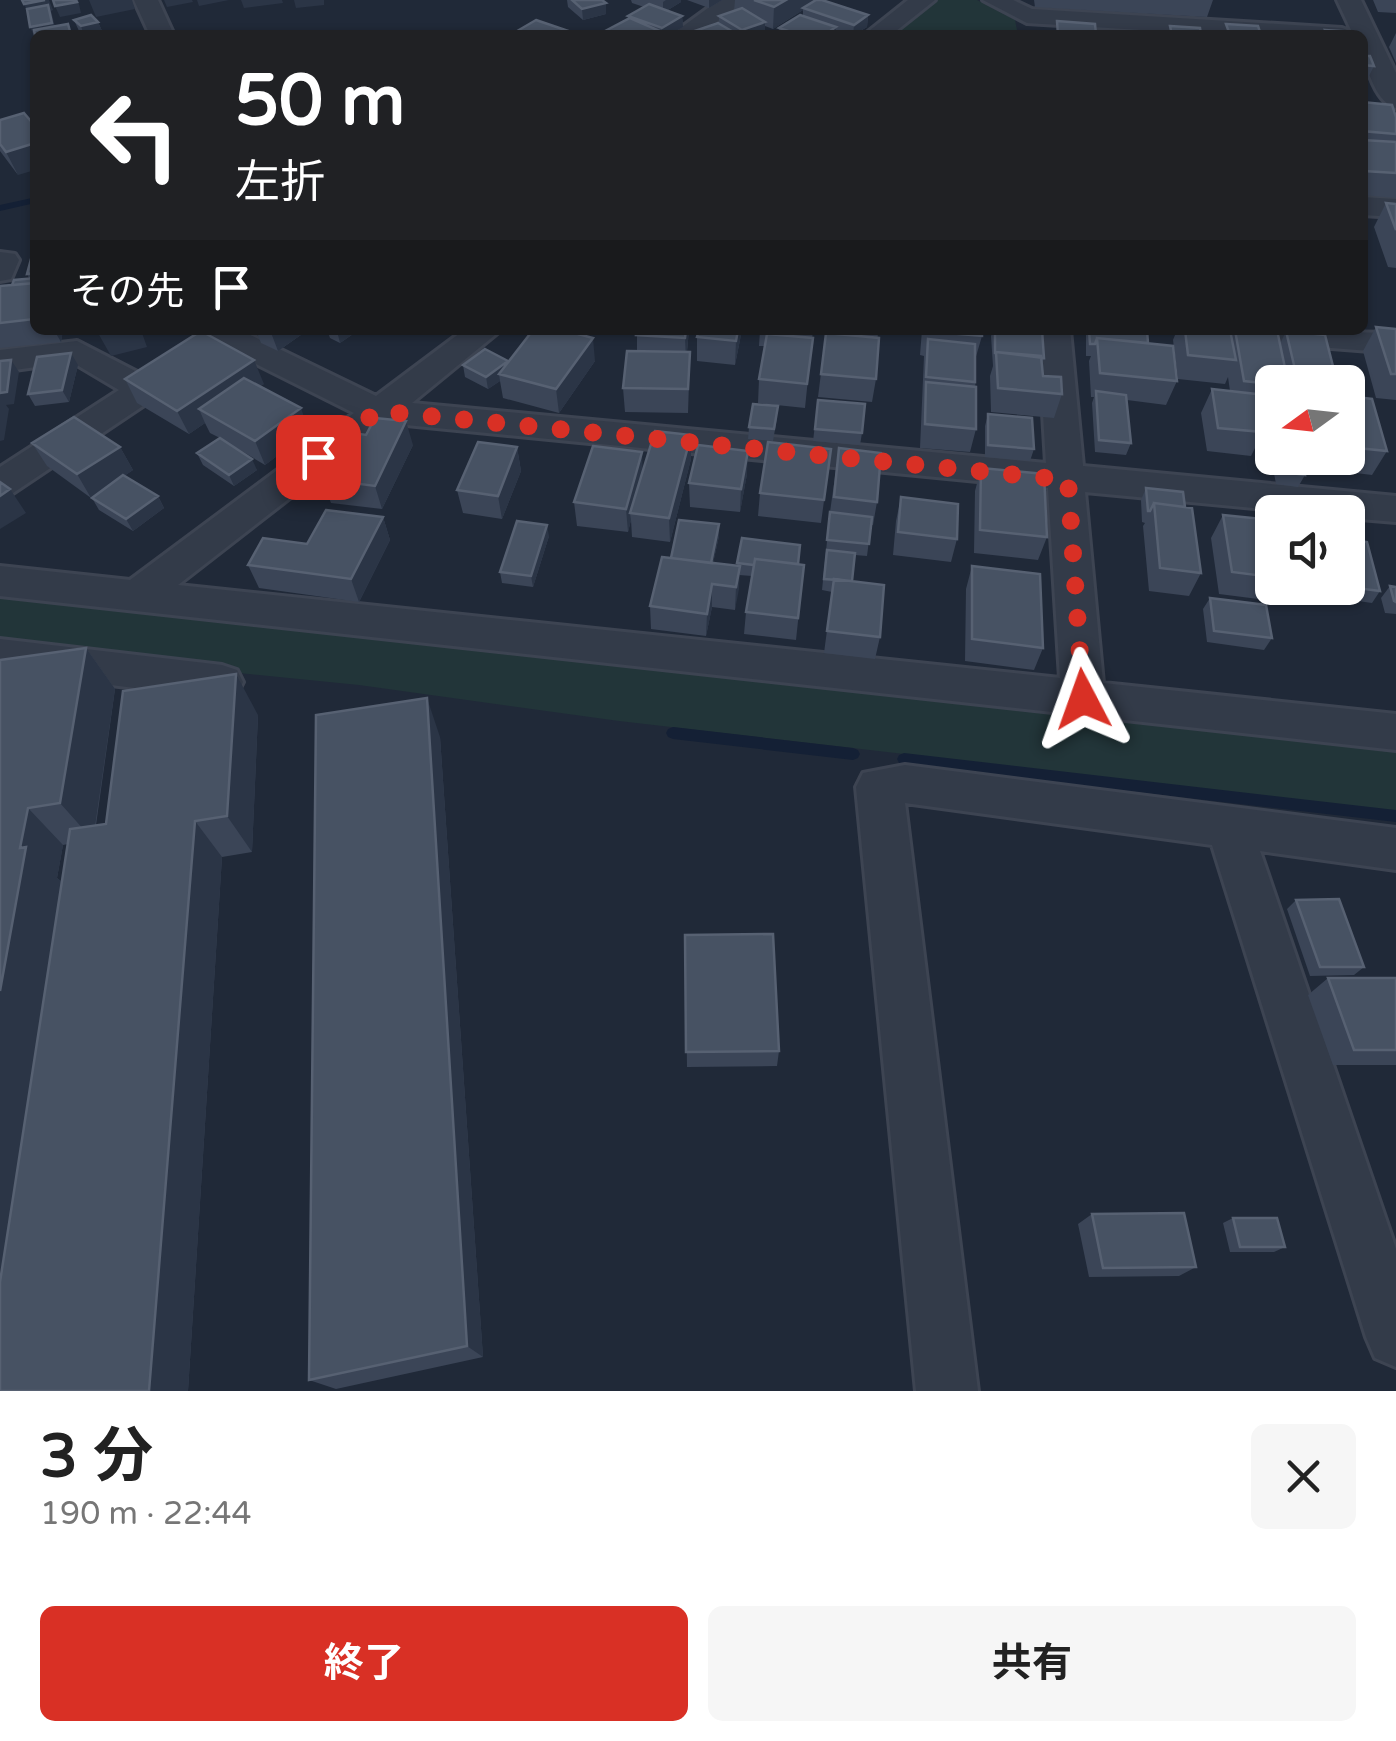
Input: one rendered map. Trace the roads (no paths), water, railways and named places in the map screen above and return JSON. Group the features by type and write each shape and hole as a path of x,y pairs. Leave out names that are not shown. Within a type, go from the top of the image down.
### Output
{"street":[{"path":"146,0 160,30"},
{"path":"691,30 735,0"},
{"path":"883,30 923,0"},
{"path":"994,0 1028,26 1160,30"},
{"path":"1349,0 1356,30"},
{"path":"1368,37 1396,38"},
{"path":"1368,62 1390,113"},
{"path":"1368,206 1396,208"},
{"path":"0,261 4,260 0,272"},
{"path":"0,484 227,335"},
{"path":"234,335 378,411 1396,510"},
{"path":"138,596 478,335"},
{"path":"1054,335 1083,699"},
{"path":"1293,335 1396,343"},
{"path":"0,361 77,352 143,390"},
{"path":"0,581 1396,732"},
{"path":"0,654 222,682"},
{"path":"946,1391 879,787 904,784 1230,830 1396,848"},
{"path":"1230,830 1396,1337"}],"waterway":[{"path":"0,208 30,201"},
{"path":"673,733 853,754"},
{"path":"904,759 1396,816"}]}
